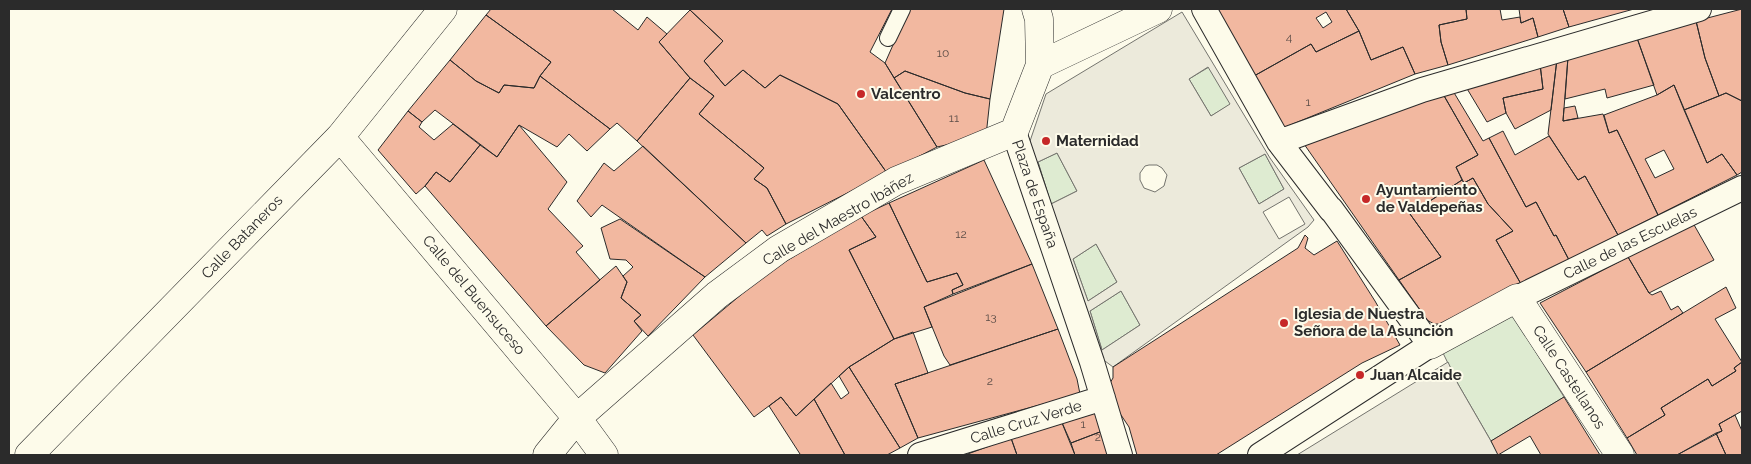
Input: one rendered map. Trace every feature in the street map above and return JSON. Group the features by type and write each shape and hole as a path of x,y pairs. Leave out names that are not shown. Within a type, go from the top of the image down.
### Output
{"street":[{"name":"Calle Bataneros","path":"29,455 340,136 443,9"},
{"path":"1036,9 1039,19 1040,65 1158,9"},
{"path":"1204,9 1279,142 1331,210 1331,208 1430,345"},
{"path":"1279,142 1422,90 1699,9"},
{"name":"Plaza de España","path":"1040,65 1014,132 1092,362 1120,455"},
{"name":"Calle del Maestro Ibáñez","path":"547,455 577,418 717,295 779,249 896,181 1014,132"},
{"name":"Calle del Buensuceso","path":"340,136 577,418 604,455"},
{"name":"Calle de las Escuelas","path":"1517,298 1742,188"},
{"path":"1260,455 1430,345 1517,298"},
{"name":"Calle Castellanos","path":"1517,298 1620,455"},
{"name":"Calle Cruz Verde","path":"920,455 1103,398"}],"lane":[{"path":"888,38 902,9"}],"green space":[{"path":"1209,67 1231,104 1211,116 1189,79"},
{"path":"1057,153 1077,191 1051,204 1038,162"},
{"path":"1265,154 1284,189 1259,204 1239,168"},
{"path":"1096,244 1117,282 1088,301 1073,259"},
{"path":"1121,291 1140,325 1102,350 1090,311"},
{"path":"1512,314 1564,397 1491,441 1458,384 1443,353"}],"shaded area":[{"path":"1182,12 1270,158 1314,220 1308,227 1113,367 1101,358 1028,147 1046,94","holes":["1208,67 1230,104 1211,116 1189,79","1057,153 1077,191 1051,204 1038,162","1265,154 1284,189 1259,204 1239,168","1157,165 1167,175 1164,186 1155,192 1144,188 1140,180 1140,173 1145,166","1289,197 1305,224 1279,239 1263,212","1096,244 1117,282 1088,301 1073,259","1121,291 1140,325 1102,350 1090,311"]},
{"path":"1448,362 1458,384 1499,455 1297,455"}],"building":[{"path":"491,9 612,9 638,30 647,17 667,34 659,42 690,78 637,141 617,123 610,129 540,76 551,62 486,15"},
{"name":"Valcentro","path":"892,9 870,52 885,63 937,147 887,173 838,104 780,75 765,88 743,70 725,86 704,61 723,41 690,10"},
{"path":"909,9 1004,9 990,99 965,93 905,71 894,78 885,63"},
{"path":"1217,9 1346,9 1359,31 1316,52 1311,44 1254,76","holes":["1326,12 1332,22 1323,28 1316,18"]},
{"path":"1346,9 1466,9 1467,19 1439,25 1441,42 1448,65 1415,74 1403,47 1371,60 1359,31"},
{"path":"1466,9 1500,9 1502,20 1520,17 1521,23 1533,18 1538,37 1448,65 1441,42 1439,25 1467,19"},
{"path":"1519,9 1563,9 1569,27 1538,37 1533,18 1521,23"},
{"path":"1563,9 1634,9 1569,27"},
{"path":"1742,9 1742,101 1726,93 1719,96 1705,58 1696,21"},
{"path":"690,10 723,41 704,61 725,86 743,70 765,88 780,75 838,104 887,173 786,224 767,188 754,179 764,168 699,114 714,96 690,78 659,42"},
{"path":"486,15 551,62 540,76 534,88 504,85 499,93 476,81 450,60"},
{"path":"1696,21 1705,58 1719,96 1684,110 1674,85 1657,95 1637,38"},
{"path":"1359,31 1371,60 1403,47 1415,74 1283,128 1254,76 1311,44 1316,52"},
{"path":"1637,38 1654,85 1607,98 1605,89 1565,99 1568,57"},
{"path":"1568,57 1563,121 1603,114 1609,133 1617,130 1658,215 1618,235 1585,176 1578,180 1548,134 1557,59"},
{"path":"1557,59 1551,110 1515,129 1506,113 1503,98 1543,89 1540,64"},
{"path":"450,60 476,81 499,93 504,85 534,88 540,76 610,129 587,151 569,134 557,147 519,125 497,157 435,110 422,122 408,111"},
{"path":"1540,64 1543,89 1503,98 1506,113 1487,122 1466,87"},
{"path":"905,71 965,93 990,99 986,136 937,147 894,78"},
{"path":"690,78 714,96 699,114 764,168 754,179 767,188 786,224 767,236 762,230 746,243 637,141"},
{"path":"1674,85 1707,163 1722,154 1737,175 1658,215 1617,130 1609,133 1604,115 1657,95","holes":["1664,150 1674,169 1655,178 1645,159"]},
{"path":"1453,91 1483,141 1489,138 1526,207 1536,202 1569,260 1521,284 1496,240 1513,231 1488,204 1473,178 1464,183 1456,167 1478,155 1443,94"},
{"path":"1726,93 1742,101 1742,172 1737,175 1722,154 1707,163 1684,110"},
{"path":"1443,94 1478,155 1456,167 1462,180 1410,214 1441,257 1399,280 1304,144"},
{"path":"1575,106 1578,118 1563,121 1564,108"},
{"path":"408,111 422,122 419,127 434,140 453,124 480,145 450,182 436,172 416,194 378,150"},
{"path":"519,125 567,182 548,209 583,246 576,252 600,280 546,326 425,186 436,172 450,182 480,145 497,157"},
{"path":"1503,131 1515,155 1549,136 1578,180 1585,176 1618,235 1569,260 1536,202 1526,207 1489,138"},
{"path":"643,146 746,243 705,277 602,205 591,217 577,201 604,163 614,171"},
{"path":"984,160 1032,264 953,294 952,290 963,285 957,273 927,282 889,203"},
{"path":"1473,178 1488,204 1513,231 1496,240 1521,284 1439,324 1434,324 1427,320 1399,280 1441,257 1410,214 1462,180 1464,183"},
{"path":"889,203 927,282 957,273 963,285 952,290 953,294 924,307 932,327 894,339 849,250 876,237 861,216"},
{"path":"861,216 876,237 849,250 894,339 849,367 796,416 781,397 754,417 693,335 768,272"},
{"path":"620,219 705,277 648,336 634,321 641,315 621,298 627,282 623,276 633,267 626,260 610,259 601,228"},
{"path":"1693,223 1714,260 1649,293 1628,257"},
{"name":"Iglesia de Nuestra Señora de la Asunción","path":"1305,235 1308,238 1305,248 1314,255 1337,241 1400,345 1362,363 1216,455 1137,455 1129,427 1105,391 1113,378 1113,367 1298,248"},
{"path":"1628,257 1649,293 1652,295 1661,291 1671,310 1678,306 1683,313 1586,372 1540,303"},
{"path":"1032,264 1058,329 950,365 944,356 924,307"},
{"path":"616,266 627,282 621,298 641,315 634,321 642,331 605,373 584,365 546,326"},
{"path":"1726,287 1736,308 1715,319 1742,362 1734,368 1736,371 1712,386 1708,379 1661,408 1665,415 1627,438 1586,372"},
{"path":"1058,329 1077,379 1080,394 918,438 895,384"},
{"path":"913,332 928,373 895,384 918,438 900,448 849,367 894,339"},
{"path":"1742,362 1742,411 1719,424 1722,431 1677,455 1637,455 1627,438 1665,415 1661,408 1708,379 1712,386 1736,371 1734,368"},
{"path":"849,367 900,448 887,455 845,455 814,399 831,383 841,399 849,393 839,376"},
{"path":"781,397 796,416 814,399 845,455 798,455 800,454 769,406"},
{"path":"1564,397 1600,455 1541,455 1530,436 1498,455 1491,441"},
{"path":"1098,410 1105,430 1071,443 1060,418"},
{"path":"1735,415 1742,431 1742,455 1726,455 1716,433 1722,431 1719,424"},
{"path":"1060,418 1075,455 1017,455 1011,438"},
{"path":"1105,430 1113,455 1075,455 1071,443"},
{"path":"1716,433 1726,455 1677,455"},
{"path":"1011,438 1017,455 965,455"}],"place":[{"name":"Valcentro","path":"861,94"},
{"name":"Maternidad","path":"1046,141"},
{"name":"Ayuntamiento de Valdepeñas","path":"1366,199"},
{"name":"Iglesia de Nuestra Señora de la Asunción","path":"1284,323"},
{"name":"Juan Alcaide","path":"1360,375"}]}
